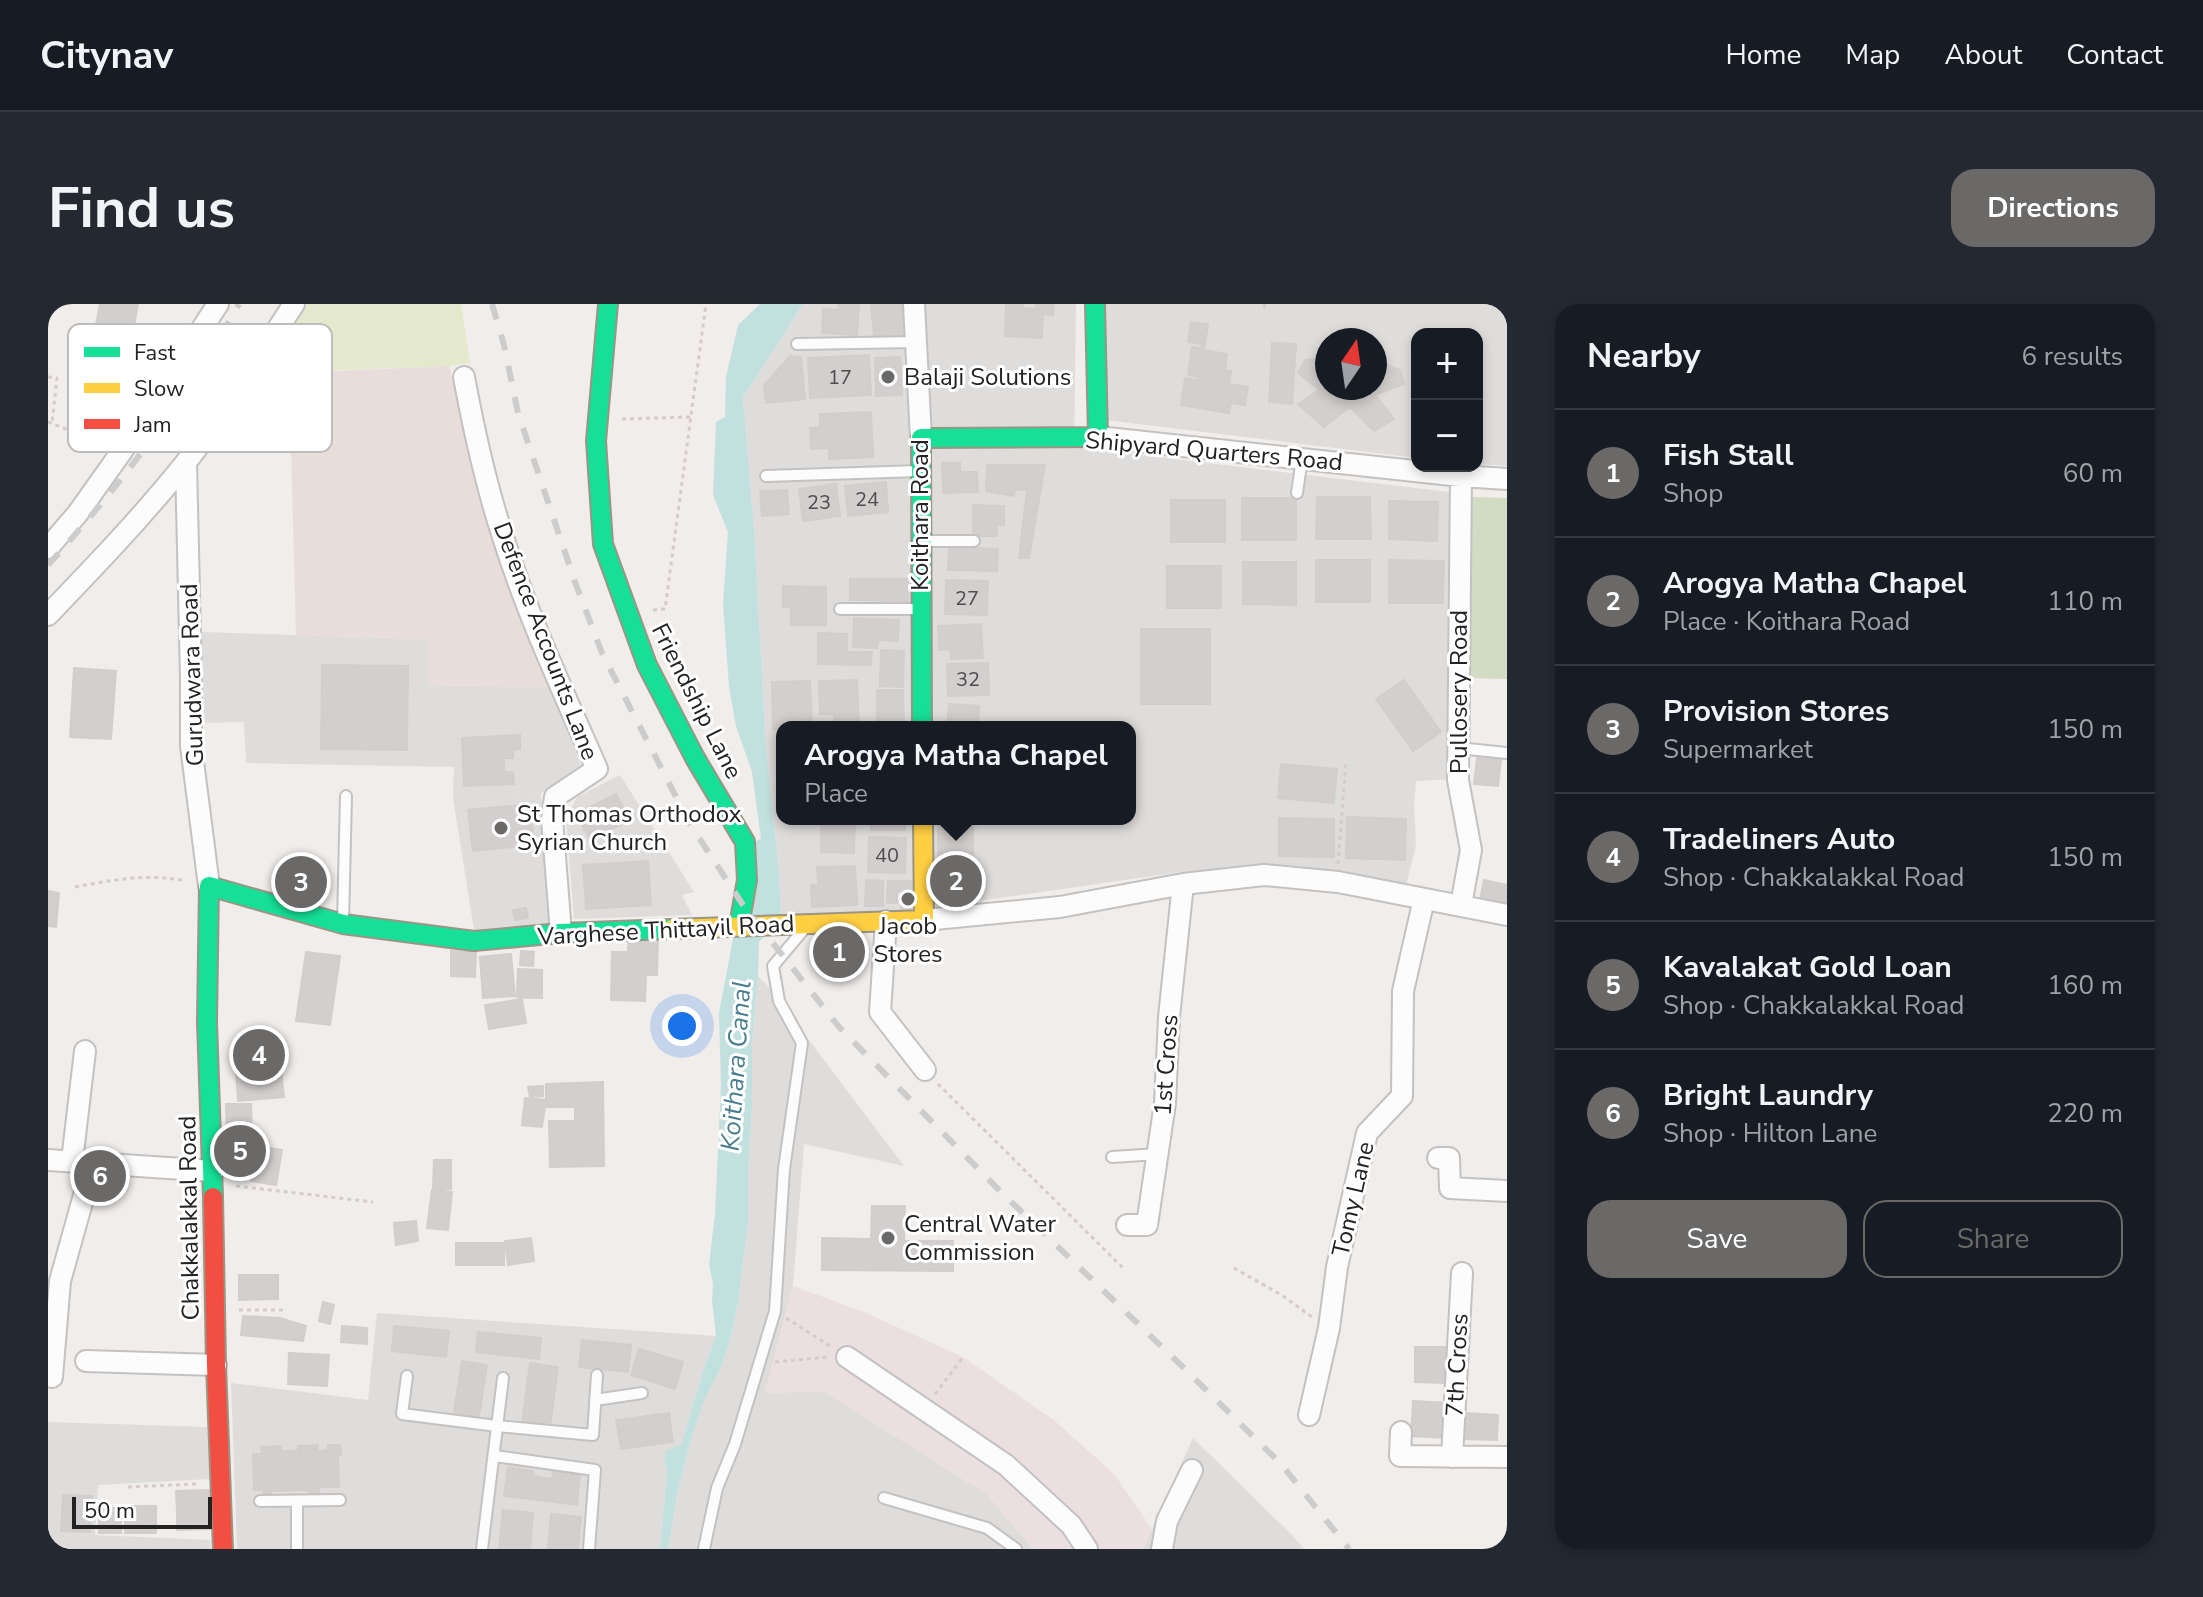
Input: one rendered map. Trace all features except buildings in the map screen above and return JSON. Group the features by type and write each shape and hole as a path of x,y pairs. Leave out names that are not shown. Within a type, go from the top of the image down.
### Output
{"street":[{"path":"205,324 218,304"},
{"path":"282,324 294,304"},
{"name":"Friendship Lane","path":"608,304 596,441 603,544 647,665 695,758 745,842 747,880 739,926"},
{"name":"Koithara Road","path":"914,304 921,438 922,721"},
{"path":"1095,304 1098,437"},
{"name":"Defence Accounts Lane","path":"464,377 474,434 503,538 539,637 597,769 555,797 552,819 561,933"},
{"name":"Shipyard Quarters Road","path":"921,438 1098,437 1507,479"},
{"path":"48,548 78,513 121,452"},
{"path":"48,615 195,452"},
{"name":"Gurudwara Road","path":"186,463 191,746 209,886"},
{"name":"Pullosery Road","path":"1461,476 1458,780 1471,850 1461,905"},
{"path":"923,825 924,920"},
{"name":"Varghese Thittayil Road","path":"209,886 343,924 474,941 561,933 924,920 1060,907 1183,884 1264,875 1338,882 1507,915"},
{"name":"1st Cross","path":"1127,1225 1147,1225 1165,1103 1169,1017 1183,884"},
{"name":"Chakkalakkal Road","path":"209,886 207,1022 223,1549"},
{"name":"Tomy Lane","path":"1309,1415 1367,1133 1402,1096 1403,991 1424,899"},
{"path":"886,921 880,1012 925,1070"},
{"path":"72,1161 85,1051"},
{"path":"1438,1158 1449,1158 1450,1188 1507,1191"},
{"path":"48,1160 213,1177"},
{"path":"52,1377 60,1281 93,1163"},
{"name":"7th Cross","path":"1452,1457 1462,1273"},
{"path":"847,1357 1006,1465 1071,1525 1087,1549"},
{"path":"86,1361 216,1365"},
{"path":"1401,1432 1400,1456 1507,1457"},
{"path":"1162,1549 1167,1521 1192,1470"}],"lane":[{"path":"797,344 916,342"},
{"path":"1297,493 1302,458"},
{"path":"766,476 921,471"},
{"path":"921,541 974,541"},
{"path":"840,609 921,608"},
{"path":"1458,748 1507,753"},
{"path":"343,924 346,796"},
{"path":"704,1549 717,1488 735,1444 775,1311 784,1169 802,1043 779,1001 773,966 809,924"},
{"path":"1112,1157 1158,1154"},
{"path":"407,1376 402,1414 593,1435 597,1375"},
{"path":"482,1549 503,1378"},
{"path":"595,1400 642,1393"},
{"path":"495,1456 595,1470 589,1549"},
{"path":"884,1498 987,1528 1016,1549"},
{"path":"260,1501 340,1500"},
{"path":"297,1501 297,1549"}],"path":[{"path":"627,613 665,609 706,304"},
{"path":"1264,304 1265,310"},
{"path":"48,377 57,378 50,423"},
{"path":"598,420 690,417"},
{"path":"1338,864 1346,761"},
{"path":"75,887 134,877 173,878 209,886"},
{"path":"925,1070 1124,1269"},
{"path":"213,1177 373,1202"},
{"path":"1234,1268 1283,1296 1329,1328"},
{"path":"215,1310 284,1310"},
{"path":"775,1311 847,1357"},
{"path":"758,1364 811,1357 847,1357"},
{"path":"923,1409 963,1357"},
{"path":"128,1487 220,1482"}],"shaded area":[{"path":"803,304 1076,304 1074,447 1449,492 1451,779 1416,781 1416,845 1406,886 1264,868 1180,872 862,915 781,918 766,749 743,397"},
{"path":"1105,304 1507,304 1507,466 1483,464 1483,328 1411,328 1411,457 1105,420"},
{"path":"449,366 495,539 530,641 550,687 428,685 428,639 296,635 291,452 332,452 332,371"},
{"path":"199,632 429,639 428,685 550,687 581,765 541,793 453,798 454,767 246,763 244,722 199,723"},
{"path":"620,775 694,892 682,895 692,915 574,919 566,817 577,797"},
{"path":"541,793 553,924 475,936 453,798"},
{"path":"758,976 904,1166 804,1144 793,1286 765,1393 823,1391 987,1494 1033,1549 668,1549 692,1434 721,1367 738,1303 748,1222 752,1041"},
{"path":"793,1286 864,1312 963,1357 1055,1421 1114,1474 1152,1529 1143,1549 1033,1549 987,1494 823,1391 765,1393"},
{"path":"377,1313 716,1336 681,1445 664,1462 667,1471 660,1549 237,1549 231,1383 368,1400"},
{"path":"48,1422 207,1427 210,1479 98,1485 95,1535 210,1540 211,1549 48,1549"},
{"path":"1193,1438 1293,1536 1304,1549 1143,1549"}],"green space":[{"path":"306,304 461,304 470,363 332,370 332,324 293,324"},
{"path":"1470,497 1507,498 1507,679 1466,678"}],"water":[{"name":"Koithara Canal","path":"760,304 803,304 743,397 766,749 781,918 759,942 752,1041 748,1222 738,1303 721,1367 692,1435 668,1549 660,1549 666,1451 681,1445 716,1336 709,1265 715,1214 721,1086 719,1013 751,843 761,839 752,772 736,726 729,687 723,604 728,532 713,495 716,422 725,417 726,377 738,325"}],"railway":[{"path":"228,324 239,304"},
{"path":"492,304 518,413 602,653 690,824 743,905 839,1027 1001,1192 1282,1465 1349,1549"},
{"path":"48,565 142,452"}],"traffic: fast":[{"path":"608,304 596,441 603,544 647,665 695,758 745,842 747,880 739,926"},
{"path":"922,721 921,438 1098,437 1095,304"},
{"path":"213,1197 207,1022 209,886 343,924 474,941 561,933 672,929"}],"traffic: slow":[{"path":"672,929 924,920 923,825"}],"traffic: jam":[{"path":"213,1197 223,1549"}],"place":[{"name":"Balaji Solutions","path":"888,377"},
{"name":"St Thomas Orthodox Syrian Church","path":"501,828"},
{"name":"Arogya Matha Chapel","path":"956,881"},
{"name":"Provision Stores","path":"301,882"},
{"name":"Jacob Stores","path":"908,899"},
{"name":"Fish Stall","path":"839,952"},
{"name":"Tradeliners Auto","path":"259,1055"},
{"name":"Kavalakat Gold Loan","path":"240,1151"},
{"name":"Bright Laundry","path":"100,1176"},
{"name":"Central Water Commission","path":"888,1238"}]}
